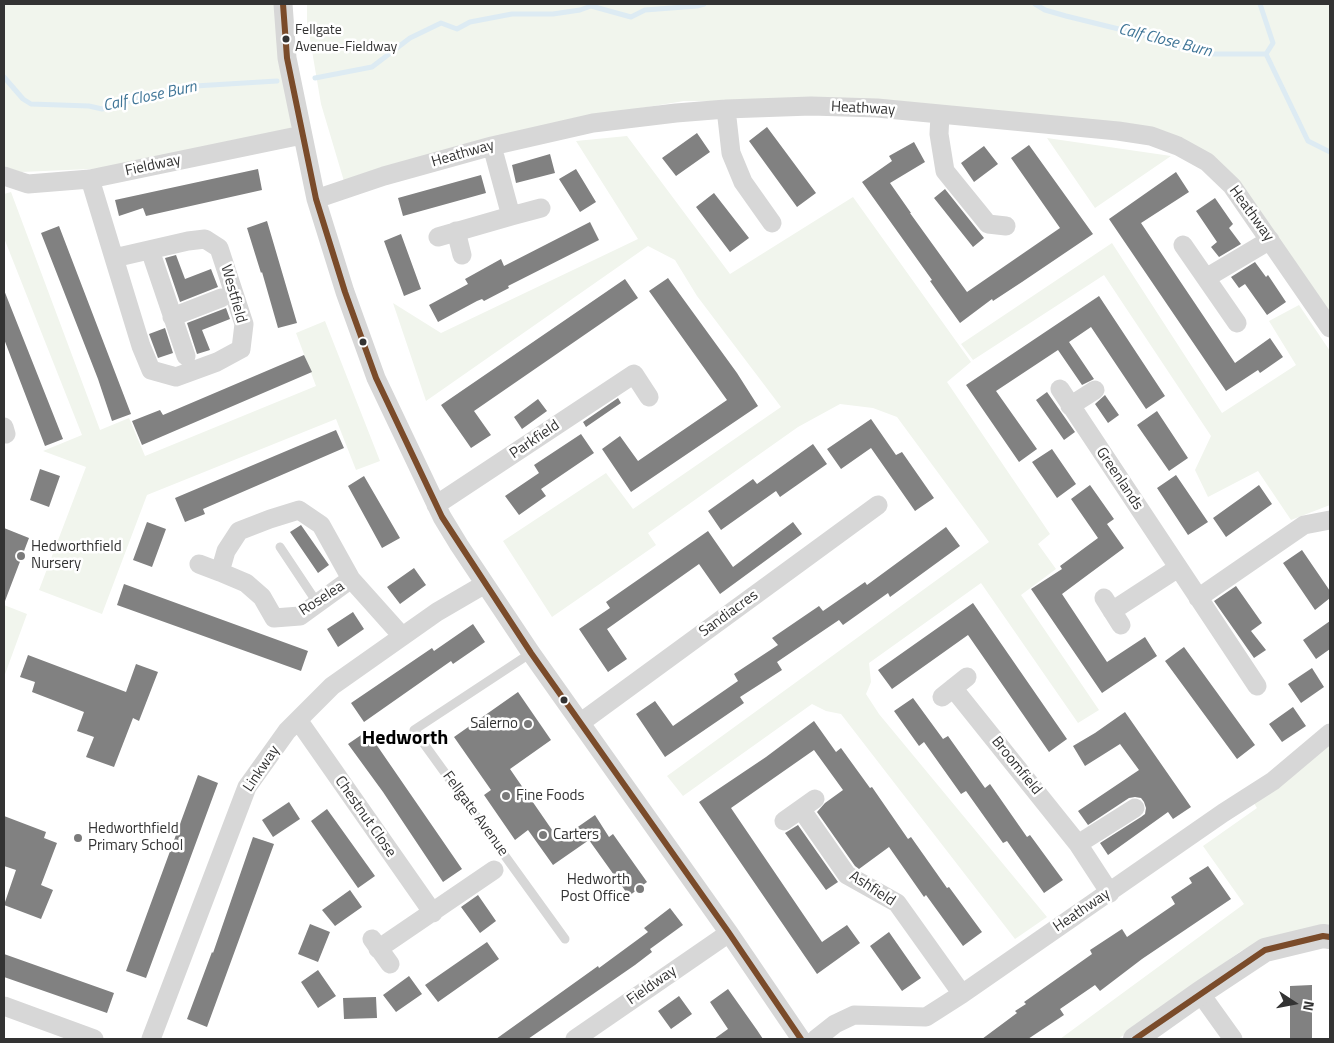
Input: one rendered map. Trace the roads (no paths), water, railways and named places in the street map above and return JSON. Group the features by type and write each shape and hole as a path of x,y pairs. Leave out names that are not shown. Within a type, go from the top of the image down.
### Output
{"street":[{"path":"283,4 287,58 316,199 345,292 376,378 436,505 459,545 531,654 729,932 801,1039"},
{"name":"Heathway","path":"316,199 384,176 492,146 593,122 726,109 829,106 877,108 1118,131 1151,136 1167,141 1207,162 1232,186 1330,328"},
{"path":"726,109 731,153 743,182 772,223"},
{"path":"940,115 939,134 945,171 988,224 1006,226"},
{"name":"Fieldway","path":"4,176 28,184 90,179 302,135"},
{"path":"492,146 512,216"},
{"name":"Westfield","path":"90,179 114,258 141,346 151,370 176,377 217,362 241,349 244,324 219,248 206,239 188,241 114,258"},
{"path":"438,237 541,208"},
{"path":"456,231 462,255"},
{"path":"1206,278 1270,240"},
{"path":"1183,245 1237,323"},
{"path":"150,250 186,356"},
{"name":"Westfield","path":"172,317 221,298"},
{"name":"Parkfield","path":"436,505 640,370 649,397"},
{"name":"Greenlands","path":"1060,390 1198,598 1246,680"},
{"path":"1070,406 1095,390"},
{"name":"Sandiacres","path":"580,723 878,505"},
{"name":"Roselea","path":"220,572 226,551 239,531 299,510 321,525 352,579 402,636"},
{"path":"1198,598 1304,525 1330,520"},
{"name":"Roselea","path":"199,564 246,583 262,597 274,618 300,616 352,579"},
{"path":"1112,611 1178,568"},
{"name":"Linkway","path":"151,1039 247,787 287,731 332,686 437,612 485,584"},
{"name":"Broomfield","path":"954,688 1078,844 1110,893"},
{"name":"Chestnut Close","path":"298,720 433,913"},
{"name":"Heathway","path":"816,1039 835,1024 854,1014 926,1017 1110,893 1223,813 1273,781 1330,733"},
{"name":"Ashfield","path":"784,821 808,804 847,874 897,903 962,994"},
{"path":"1078,844 1135,808"},
{"path":"390,964 375,944 433,913 494,870"},
{"name":"Fieldway","path":"584,1037 729,932"},
{"path":"1135,1039 1265,950 1323,936 1330,937"},
{"path":"1200,993 1233,1039"},
{"path":"4,1006 90,1039"}],"lane":[{"path":"280,547 318,604"},
{"name":"Fellgate Avenue","path":"531,654 414,730 565,939"}],"waterway":[{"name":"Calf Close Burn","path":"315,78 372,67 410,38 441,23 457,29 470,22 512,14 553,14 580,10 591,6 631,17 645,10 704,4"},
{"name":"Calf Close Burn","path":"1035,4 1045,10 1147,36 1166,45 1210,54 1266,54 1308,141 1330,152"},
{"path":"1260,4 1273,43 1266,54"},
{"name":"Calf Close Burn","path":"4,77 23,99 31,104 89,106 102,109 117,106 149,94 195,86 277,81"}],"place":[{"name":"Fellgate Avenue-Fieldway","path":"286,39"},
{"name":"Hedworthfield Nursery","path":"21,556"},
{"name":"Salerno","path":"528,724"},
{"name":"Fine Foods","path":"506,796"},
{"name":"Carters","path":"543,835"},
{"name":"Hedworthfield Primary School","path":"78,838"},
{"name":"Hedworth Post Office","path":"640,889"}],"district":[{"name":"Hedworth","path":"405,739"}]}
